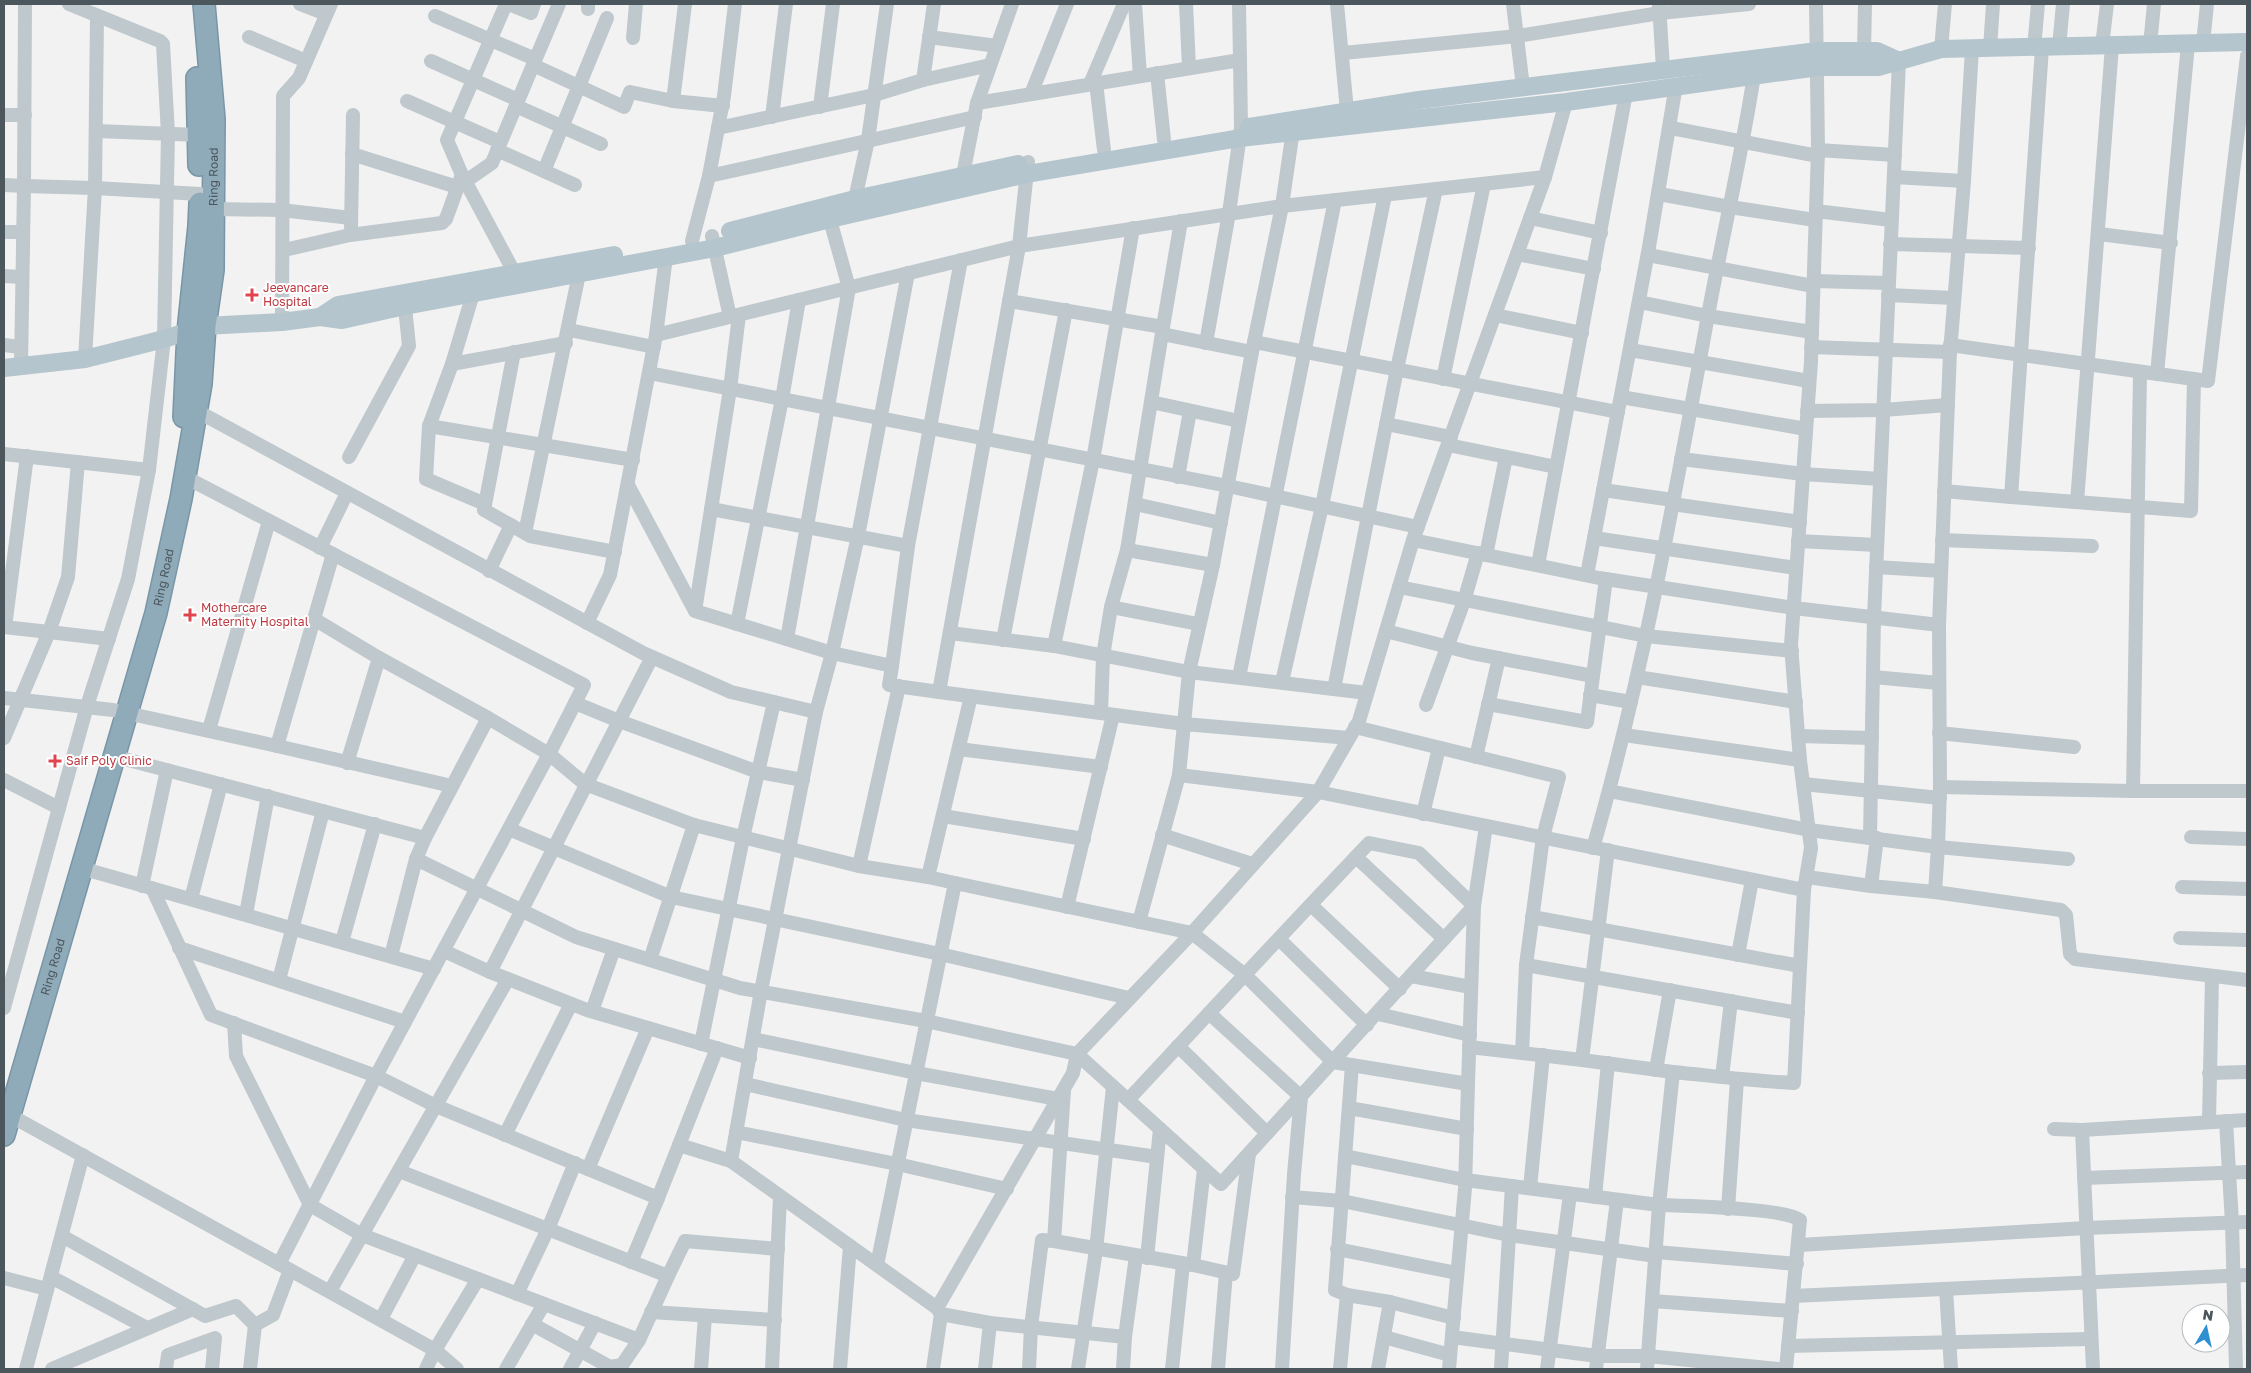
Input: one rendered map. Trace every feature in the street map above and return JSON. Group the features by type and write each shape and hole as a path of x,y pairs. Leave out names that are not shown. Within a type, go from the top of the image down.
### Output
{"highway":[{"name":"Ring Road","path":"190,4 197,65 199,135 207,202"},
{"name":"Ring Road","path":"4,1093 120,711 156,613 185,477 201,384 197,329 199,226 207,202 214,119 204,4"},
{"name":"Ring Road","path":"6,1120 113,756 120,711 171,492 197,329"}],"main road":[{"path":"1294,126 1347,111 1663,69 1818,59 1878,67 1941,49 2247,42"},
{"path":"828,212 855,199 963,175 1027,168 1240,133 1294,126 1566,102 1754,75 1864,50 1877,51 1898,61"},
{"path":"12,367 85,359 197,329 320,317 338,305 405,299 475,287 579,274 666,257 714,242 828,212 1104,150 1164,140 1240,133"},
{"path":"475,287 514,272 692,241 714,242"}],"street":[{"path":"12,367 20,346 24,186 25,4"},
{"path":"4,1008 87,706 128,579 149,470 164,339 168,134 163,44 160,41 69,4"},
{"path":"282,322 284,250 281,210 283,96 299,78 329,9 300,4"},
{"path":"514,272 462,181 448,142 490,39 507,4 531,13 534,4"},
{"path":"284,250 350,235 442,223 446,219 462,181 492,163 559,4"},
{"path":"633,38 636,4"},
{"path":"673,101 685,4"},
{"path":"692,241 709,176 723,106 735,4"},
{"path":"772,116 786,4"},
{"path":"820,106 833,4"},
{"path":"855,199 868,140 887,4"},
{"path":"923,80 934,4"},
{"path":"963,175 976,110 1012,4"},
{"path":"1031,94 1067,4"},
{"path":"1104,150 1093,84 1124,4"},
{"path":"1135,4 1140,76"},
{"path":"1186,4 1189,67"},
{"path":"1206,343 1229,214 1240,133 1239,4"},
{"path":"1337,4 1347,111"},
{"path":"1513,4 1523,87"},
{"path":"1343,53 1518,36 1659,8 1740,4"},
{"path":"1378,1014 1470,1041 1522,1053 1736,1080 1794,1084 1805,883 1811,848 1800,760 1792,652 1812,332 1818,153 1816,4"},
{"path":"1864,50 1865,4"},
{"path":"1941,49 1945,4"},
{"path":"1990,48 1993,4"},
{"path":"2011,497 2020,355 2045,48 2038,4"},
{"path":"2045,48 2063,4"},
{"path":"2077,502 2099,234 2107,4"},
{"path":"2150,45 2154,4"},
{"path":"2157,374 2171,242 2196,44 2207,4"},
{"path":"1659,8 1663,69"},
{"path":"85,359 95,188 97,16"},
{"path":"435,16 490,39 580,87 624,107 630,92 673,101 723,106"},
{"path":"544,171 608,18"},
{"path":"249,37 306,61"},
{"path":"929,37 997,46"},
{"path":"1936,892 1940,793 1939,625 1950,349 1964,181 1972,49"},
{"path":"1811,347 1950,349 2020,355 2208,381 2247,56"},
{"path":"709,176 868,140 1031,94 1240,60"},
{"path":"431,61 474,80 563,128 601,144"},
{"path":"1871,886 1874,837 1872,738 1874,617 1898,61"},
{"path":"718,128 874,95 923,80 990,65"},
{"path":"1157,73 1164,140"},
{"path":"1593,848 1624,735 1657,587 1717,266 1744,143 1754,75"},
{"path":"1587,576 1648,255 1671,128 1676,85"},
{"path":"1538,565 1626,93"},
{"path":"407,101 455,122 544,171 575,185"},
{"path":"933,1369 939,1311 1073,1073 1077,1054 1192,933 1318,792 1352,732 1367,693 1416,533 1545,178 1566,102"},
{"path":"4,115 25,115"},
{"path":"350,235 353,115"},
{"path":"1139,922 1179,776 1189,672 1198,624 1213,565 1253,347 1282,206 1294,126"},
{"path":"1671,128 1744,143 1818,153 1895,155"},
{"path":"96,132 199,135"},
{"path":"352,154 462,181"},
{"path":"939,692 1010,301 1019,246 1027,168"},
{"path":"1894,177 1964,181"},
{"path":"452,364 514,352 568,336 655,341 735,316 1019,246 1282,206 1545,178"},
{"path":"1443,379 1484,184"},
{"path":"4,186 95,188 168,193 207,202 351,218"},
{"path":"1334,689 1397,369 1436,189"},
{"path":"1659,194 1730,207 1816,216 1891,220"},
{"path":"1282,682 1322,506 1385,195"},
{"path":"1239,677 1336,200"},
{"path":"787,639 829,408 848,288 828,212"},
{"path":"1530,218 1601,233"},
{"path":"1067,907 1101,767 1107,714 1103,656 1111,607 1127,550 1181,221"},
{"path":"1054,646 1093,460 1133,228"},
{"path":"4,232 23,232"},
{"path":"2099,234 2171,242"},
{"path":"695,611 730,389 735,316 714,242"},
{"path":"1890,244 2029,248"},
{"path":"1517,254 1594,268"},
{"path":"1648,255 1813,283 1888,289 1954,298"},
{"path":"587,623 610,575 615,552 655,341 666,257"},
{"path":"961,260 928,428 908,546 889,685 1184,724 1352,732 1439,748 1559,777 1543,837 1532,917 1526,965 1522,1053"},
{"path":"731,1161 775,920 816,712 832,653 858,536 908,273"},
{"path":"525,533 542,445 568,336 579,274"},
{"path":"4,276 22,277"},
{"path":"475,287 452,364 429,426 426,479 485,504"},
{"path":"349,457 409,346 405,299"},
{"path":"737,624 782,399 799,300"},
{"path":"1010,301 1117,319 1206,343 1306,351 1618,412"},
{"path":"1639,302 1708,316 1812,332"},
{"path":"1004,640 1066,310"},
{"path":"1495,315 1582,333"},
{"path":"4,345 20,346"},
{"path":"1630,350 1809,380"},
{"path":"514,352 496,437 484,510 530,536 615,552"},
{"path":"2133,791 2136,507 2140,372"},
{"path":"649,373 1277,496 1368,516 1482,554 1587,576 1794,608 1939,625"},
{"path":"1944,491 2191,511 2194,379"},
{"path":"1621,397 1806,430"},
{"path":"1151,402 1239,421"},
{"path":"1807,411 1883,410 1948,405"},
{"path":"197,411 489,571 652,657 731,692 816,712"},
{"path":"1178,477 1190,411"},
{"path":"1386,424 1506,457 1556,467"},
{"path":"429,426 632,460"},
{"path":"4,454 149,470"},
{"path":"26,456 4,627 108,639"},
{"path":"1426,705 1482,554 1506,457"},
{"path":"1681,459 1803,474 1880,479"},
{"path":"4,738 49,632 68,577 78,462"},
{"path":"185,477 584,685 549,754 376,1076 310,1205 285,1267 273,1315 255,1325"},
{"path":"628,485 695,611 832,653 892,666"},
{"path":"1603,490 1800,522"},
{"path":"277,746 314,619 327,551 347,493"},
{"path":"1134,504 1221,522"},
{"path":"711,509 908,546"},
{"path":"209,730 269,521"},
{"path":"489,571 511,525"},
{"path":"1594,538 1796,568"},
{"path":"1798,540 1877,545"},
{"path":"1942,540 2092,546"},
{"path":"1127,550 1213,565"},
{"path":"1876,567 1941,571"},
{"path":"1488,704 1587,722 1606,579"},
{"path":"1399,587 1600,629 1792,652"},
{"path":"1111,607 1198,624"},
{"path":"314,619 549,754 585,784 694,825 789,850 860,866 928,877 1192,933 1245,975 1333,1062 1468,1084"},
{"path":"1386,631 1499,658 1592,676"},
{"path":"950,633 1054,646 1189,672 1367,693"},
{"path":"490,972 520,910 652,657"},
{"path":"347,763 379,658"},
{"path":"1476,757 1499,658"},
{"path":"1637,677 1796,702"},
{"path":"1873,678 1939,683"},
{"path":"860,866 899,686"},
{"path":"1590,695 1631,702"},
{"path":"928,877 971,696"},
{"path":"4,698 120,711 452,786"},
{"path":"701,1044 743,838 774,702"},
{"path":"575,703 618,721 758,772 803,780"},
{"path":"391,956 416,858 488,718"},
{"path":"1940,734 2074,747"},
{"path":"1624,735 1800,760"},
{"path":"1798,736 1872,738"},
{"path":"1424,814 1439,748"},
{"path":"959,749 1101,767"},
{"path":"113,756 425,838"},
{"path":"167,770 147,887 180,948 211,1015 376,1076 436,1106 658,1198"},
{"path":"1179,776 1318,792 1752,880 1871,886 1936,892 2064,911 2070,954 2075,959 2247,980"},
{"path":"4,780 59,808"},
{"path":"191,899 221,784"},
{"path":"1803,784 1872,791 1940,793 2247,791"},
{"path":"1609,790 1809,830 1874,837 1938,847 2068,859"},
{"path":"246,914 268,796"},
{"path":"279,980 323,811"},
{"path":"943,816 1084,839"},
{"path":"342,942 375,824"},
{"path":"650,960 694,825"},
{"path":"1384,1337 1450,1362 1466,1180 1474,906 1486,826"},
{"path":"509,829 671,897 940,954 1129,998"},
{"path":"1162,835 1252,864"},
{"path":"2192,837 2247,838"},
{"path":"1128,1100 1369,843 1419,853 1474,906"},
{"path":"1582,1060 1608,850"},
{"path":"1356,856 1444,939"},
{"path":"416,858 576,937 714,979 762,991 926,1021 1077,1054 1221,1184 1378,1014 1474,906"},
{"path":"81,868 434,969"},
{"path":"1738,955 1752,880"},
{"path":"877,1266 955,883"},
{"path":"2182,887 2247,889"},
{"path":"1311,905 1400,989"},
{"path":"1532,917 1800,966"},
{"path":"2180,938 2247,940"},
{"path":"1278,939 1367,1025"},
{"path":"180,948 405,1022"},
{"path":"592,1011 614,949"},
{"path":"444,951 490,972 571,1004 750,1058"},
{"path":"1526,965 1798,1013"},
{"path":"1411,976 1471,987"},
{"path":"2209,1122 2212,976"},
{"path":"330,1292 508,979"},
{"path":"1656,1070 1670,990"},
{"path":"1722,1077 1731,1001"},
{"path":"505,1134 571,1004"},
{"path":"1209,1013 1302,1097"},
{"path":"234,1023 236,1056 310,1205 362,1235 639,1340"},
{"path":"517,1294 548,1229 582,1166 648,1028"},
{"path":"753,1039 916,1073 1061,1093"},
{"path":"1178,1046 1268,1134"},
{"path":"632,1262 717,1048"},
{"path":"1530,1188 1543,1055"},
{"path":"1595,1197 1608,1064"},
{"path":"1352,1065 1335,1290 1347,1295 1390,1302 1454,1318"},
{"path":"1648,1363 1659,1205 1674,1072"},
{"path":"2209,1073 2247,1072"},
{"path":"1728,1209 1736,1080"},
{"path":"745,1084 906,1120 1157,1157"},
{"path":"1078,1369 1096,1250 1113,1087"},
{"path":"1054,1241 1061,1143 1061,1093"},
{"path":"1282,1369 1292,1197 1302,1097"},
{"path":"1349,1108 1467,1129"},
{"path":"6,1120 83,1155 381,1319 435,1350 457,1369"},
{"path":"2054,1129 2082,1130 2247,1120"},
{"path":"2226,1121 2232,1223 2240,1275 2236,1369"},
{"path":"1123,1369 1125,1337 1142,1257 1160,1129"},
{"path":"2082,1130 2093,1369"},
{"path":"736,1132 898,1164 1007,1189"},
{"path":"680,1145 731,1161 939,1311 990,1323 1125,1337"},
{"path":"1029,1369 1031,1327 1042,1240 1233,1274 1249,1154"},
{"path":"26,1369 83,1155"},
{"path":"1345,1156 1466,1180 1659,1205 1728,1209 1790,1215 1798,1218 1801,1223 1786,1369"},
{"path":"1172,1369 1204,1169"},
{"path":"399,1171 668,1276"},
{"path":"2084,1178 2247,1172"},
{"path":"1501,1369 1512,1186"},
{"path":"1547,1369 1570,1194"},
{"path":"772,1369 780,1196"},
{"path":"1292,1197 1342,1201 1509,1235 1610,1250 1797,1264"},
{"path":"1596,1363 1617,1200"},
{"path":"1799,1245 2086,1228 2247,1222"},
{"path":"62,1236 205,1316 236,1306 255,1325"},
{"path":"532,1324 615,1368 622,1365 639,1340 685,1241 778,1249"},
{"path":"840,1369 850,1246"},
{"path":"1337,1249 1457,1273"},
{"path":"381,1319 415,1255"},
{"path":"1218,1369 1226,1272"},
{"path":"1793,1296 2240,1275"},
{"path":"4,1278 49,1283 147,1328"},
{"path":"426,1369 435,1350 478,1279"},
{"path":"1946,1289 1951,1369"},
{"path":"1340,1369 1347,1295"},
{"path":"1652,1301 1792,1311"},
{"path":"1378,1369 1390,1302"},
{"path":"506,1369 544,1304"},
{"path":"52,1369 192,1309"},
{"path":"651,1312 774,1320"},
{"path":"701,1369 705,1316"},
{"path":"570,1369 595,1323"},
{"path":"985,1369 990,1323"},
{"path":"250,1369 255,1325"},
{"path":"1452,1337 1549,1350 1596,1363 1648,1363 1778,1369"},
{"path":"166,1369 168,1355 215,1338 212,1369"},
{"path":"1788,1346 2091,1339"}],"place":[{"name":"Jeevancare Hospital","path":"252,295"},
{"name":"Mothercare Maternity Hospital","path":"190,615"},
{"name":"Saif Poly Clinic","path":"55,761"}]}
